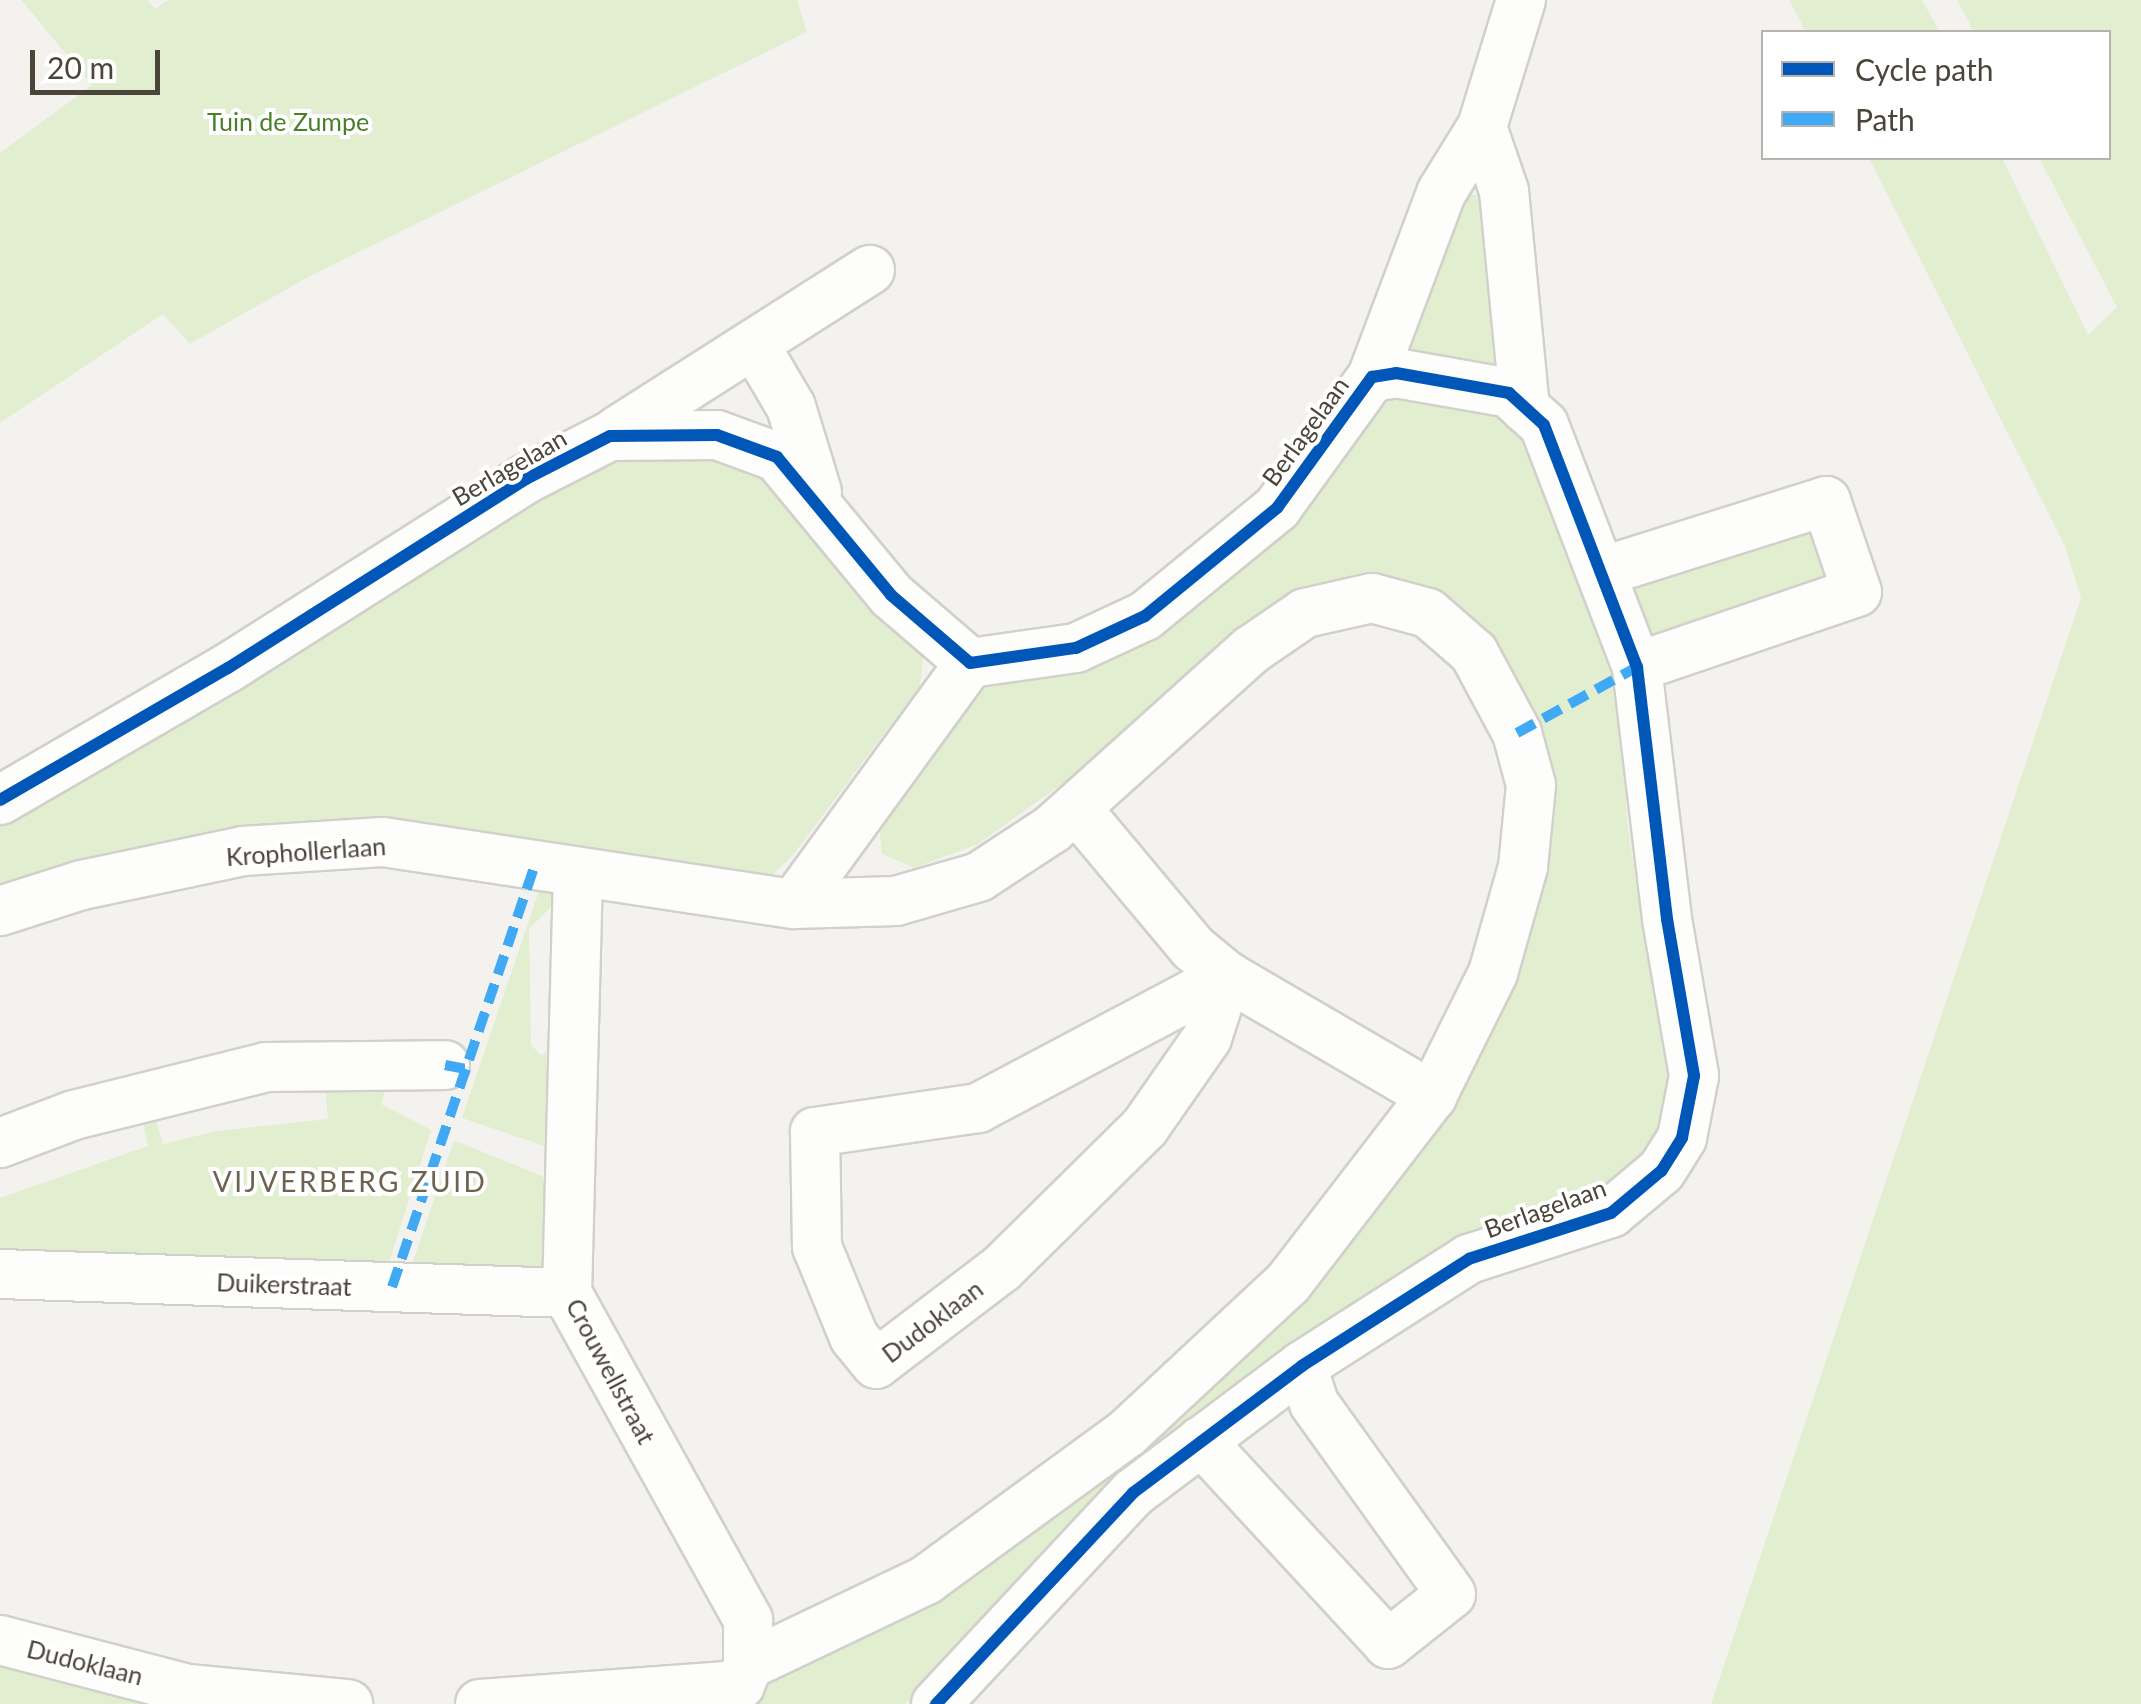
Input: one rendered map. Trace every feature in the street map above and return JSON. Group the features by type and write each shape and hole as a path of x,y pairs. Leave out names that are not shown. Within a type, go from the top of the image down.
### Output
{"street":[{"name":"Berlagelaan","path":"610,436 717,434 777,457 891,596 970,663 1076,648 1145,616 1277,508 1372,377 1441,193 1482,128 1521,0"},
{"name":"Berlagelaan","path":"1482,128 1504,191 1526,408"},
{"name":"Berlagelaan","path":"0,800 228,668 526,478 610,436 870,270"},
{"name":"Berlagelaan","path":"754,344 790,406 820,506"},
{"name":"Berlagelaan","path":"936,1704 1132,1492 1302,1366 1469,1259 1611,1213 1661,1171 1682,1138 1694,1076 1667,919 1637,667 1544,425 1509,393 1464,381 1396,372 1372,377"},
{"path":"1601,572 1826,501 1857,592 1637,667"},
{"path":"480,1704 741,1684 926,1580 1127,1433 1288,1282 1432,1096 1493,973 1522,868 1531,785 1518,732 1474,652 1428,613 1372,598 1305,613 1251,650 1076,808 979,877 896,901 794,904"},
{"path":"794,904 970,663"},
{"path":"1076,808 1193,948 1227,976 1432,1096"},
{"name":"Krophollerlaan","path":"0,911 82,885 243,851 383,842 487,853 578,874 794,904"},
{"name":"Crouwellstraat","path":"578,874 567,1294 748,1620 741,1684"},
{"name":"Dudoklaan","path":"1227,976 1206,1038 1145,1126 1002,1268 876,1364 854,1337 817,1247 815,1132 978,1108 1227,976"},
{"path":"0,1143 74,1115 266,1067 445,1065"},
{"name":"Duikerstraat","path":"0,1274 567,1294"},
{"path":"1201,1442 1388,1644 1451,1594 1314,1403 1302,1366"},
{"name":"Dudoklaan","path":"0,1640 188,1688 348,1704"}],"green space":[{"name":"Tuin de Zumpe","path":"21,0 148,0 155,9 168,0 797,0 807,32 310,276 190,344 163,314 0,423 0,153 92,85"},
{"path":"1789,0 1922,0 1939,30 1805,30"},
{"path":"1957,0 2141,0 2141,1704 1711,1704 2081,598 2065,546 1870,160 2003,160 2088,335 2117,307 2040,160 2111,160 2111,30 1973,30"},
{"path":"1469,194 1486,197 1508,372 1412,356 1403,345 1457,198"},
{"path":"1421,391 1504,411 1533,445 1618,675 1627,820 1647,956 1673,1067 1669,1108 1643,1155 1605,1190 1076,1530 905,1704 752,1704 762,1686 1349,1232 1533,882 1466,625 1411,583 1357,575 1274,609 1126,738 978,844 914,868 882,854 879,826 978,684 1041,667 1387,397"},
{"path":"713,448 774,476 908,632 923,659 920,686 793,855 768,879 501,838 0,890 0,819 601,456"},
{"path":"1812,530 1831,559 1826,578 1658,638 1644,636 1627,585"},
{"path":"545,873 556,902 529,929 531,1045 542,1056 553,1045 559,1151 462,1118"},
{"path":"388,1083 381,1104 431,1130 387,1269 0,1255 0,1198 148,1146 141,1114 153,1110 163,1144 217,1131 328,1119 325,1084"},
{"path":"454,1140 559,1183 561,1271 410,1271"},
{"path":"0,1657 213,1704 0,1704"}],"marked path":[{"path":"1517,733 1637,667"},
{"path":"392,1287 535,864"},
{"path":"445,1065 466,1069"}],"cycle path":[{"path":"0,800 228,668 526,479 610,436 717,435 777,457 891,595 970,663 1076,648 1145,616 1277,508 1372,377 1396,373 1509,393 1544,425 1637,667 1667,919 1694,1076 1682,1138 1661,1171 1611,1213 1469,1259 1302,1366 1133,1493 936,1704"}],"district":[{"name":"VIJVERBERG ZUID","path":"350,1181"}]}
